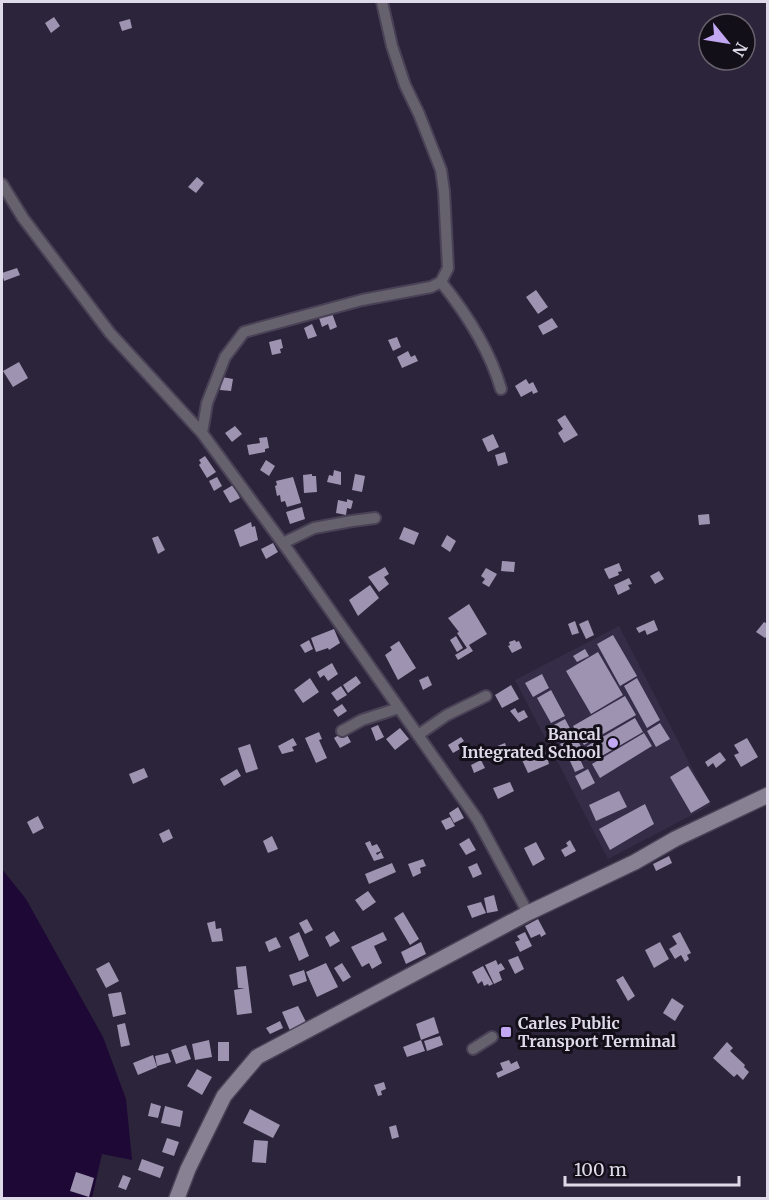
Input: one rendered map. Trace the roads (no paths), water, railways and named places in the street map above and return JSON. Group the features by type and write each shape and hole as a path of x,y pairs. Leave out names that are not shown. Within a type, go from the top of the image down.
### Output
{"main road":[{"path":"177,1198 188,1168 224,1096 256,1057 528,913 768,795"}],"street":[{"path":"202,433 207,403 225,357 244,332 362,300 431,287 441,282 448,268 441,170 405,85 392,46 382,2"},
{"path":"2,184 23,218 110,333 202,433 283,543 477,819 528,913"},
{"path":"441,282 468,321 494,366 501,389"},
{"path":"283,543 314,528 375,518"},
{"path":"418,735 447,715 486,696"},
{"path":"342,731 362,720 399,708"},
{"path":"473,1049 492,1037"}],"place":[{"name":"Bancal Integrated School","path":"613,743"},
{"name":"Carles Public Transport Terminal","path":"506,1032"}]}
